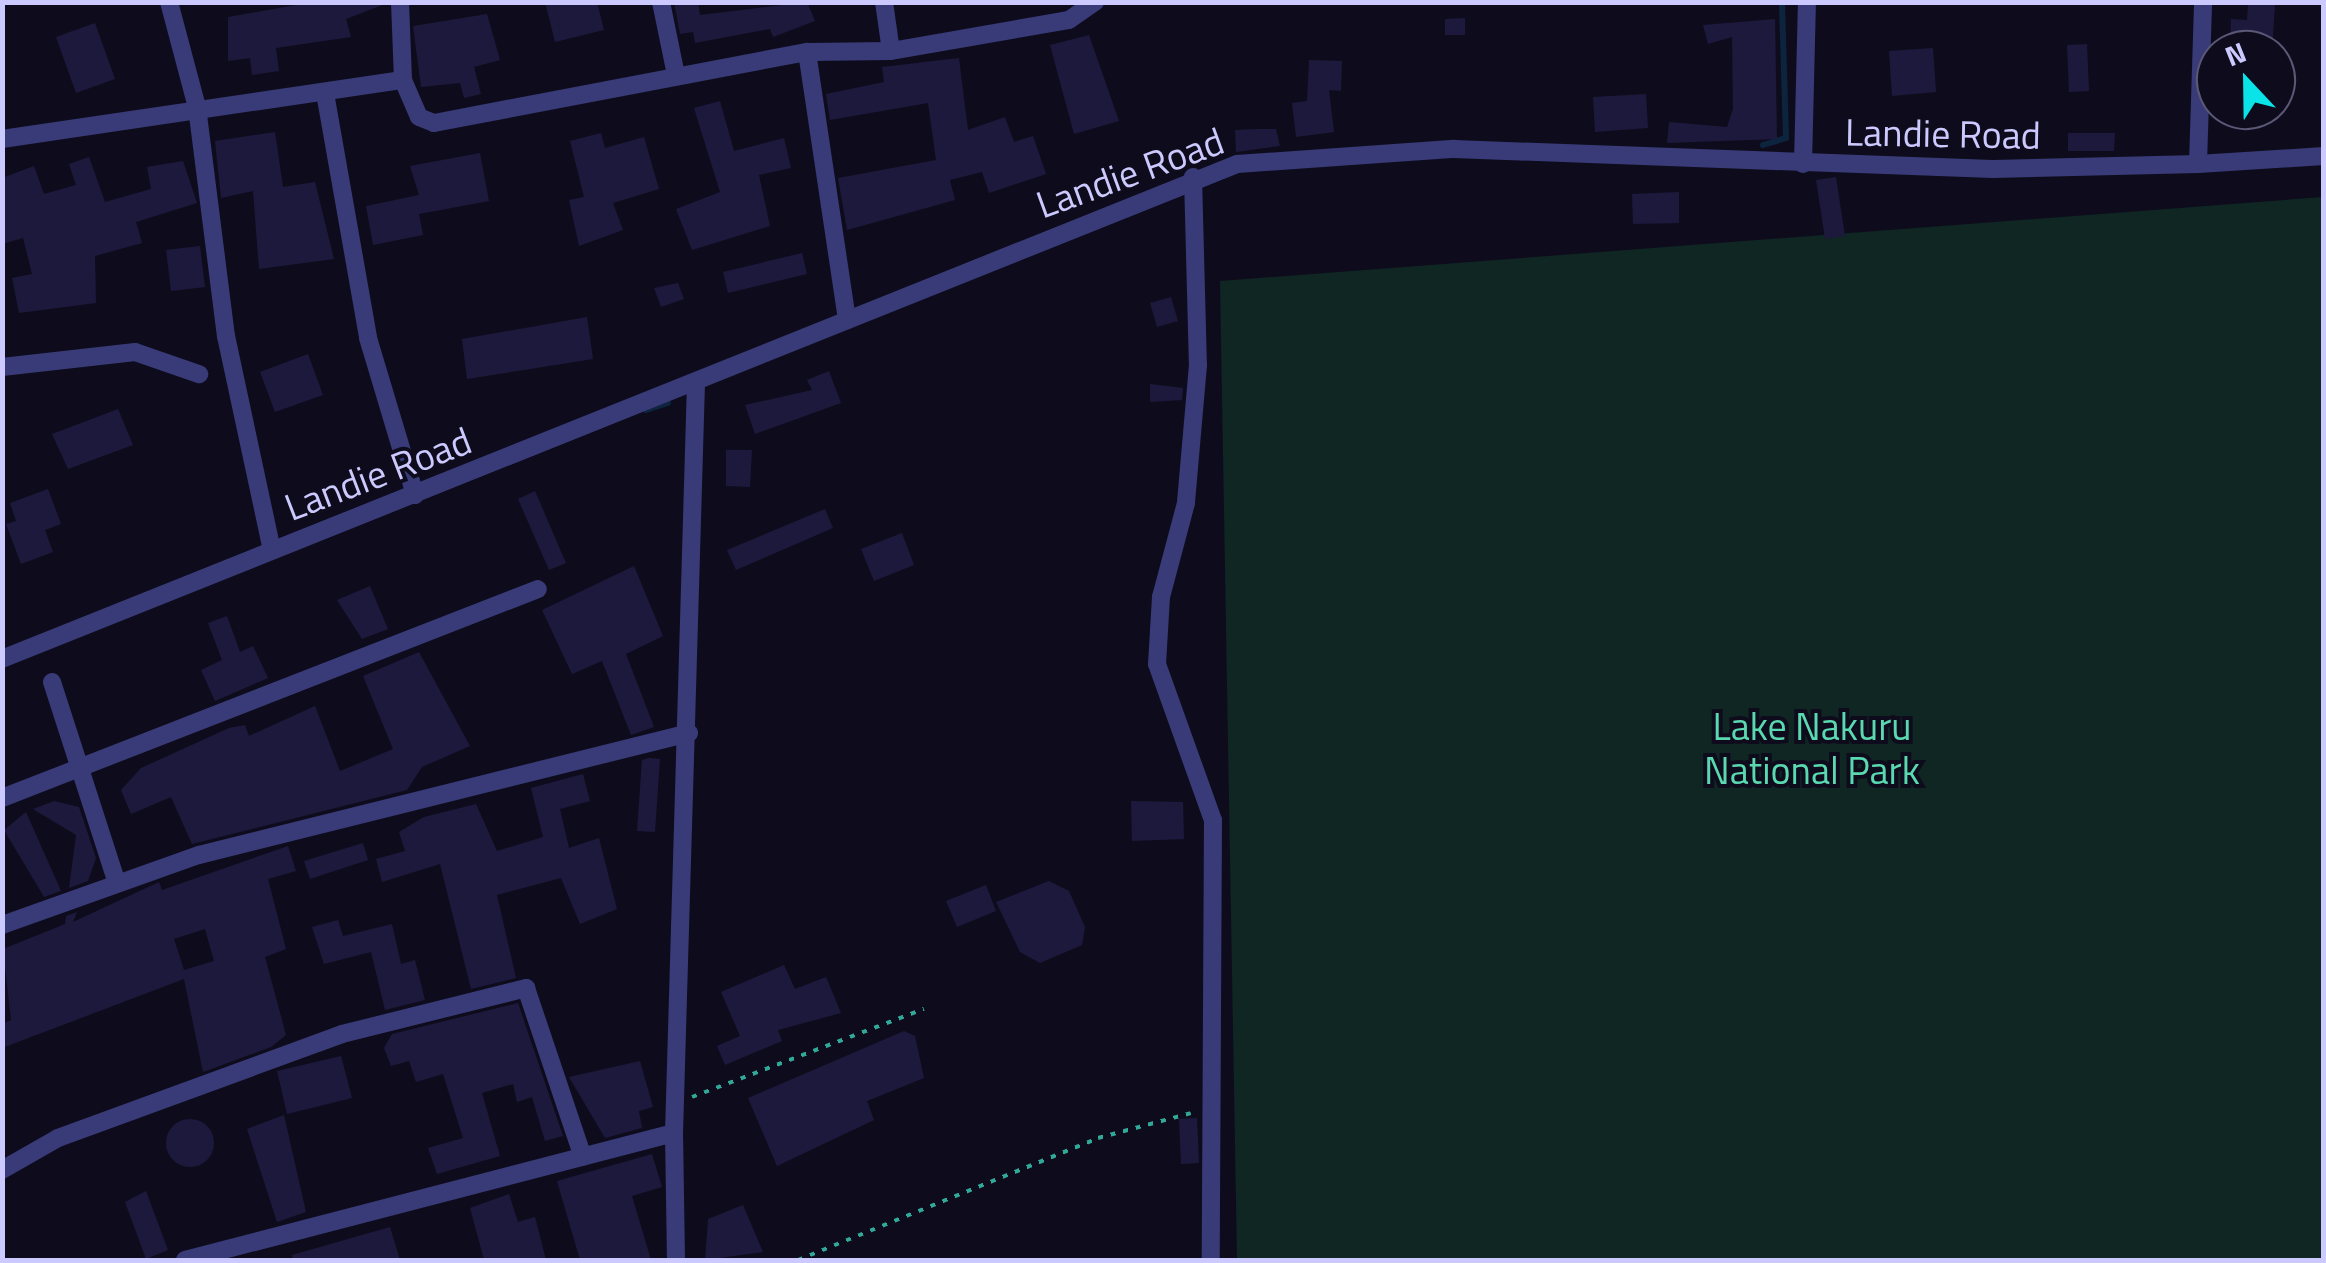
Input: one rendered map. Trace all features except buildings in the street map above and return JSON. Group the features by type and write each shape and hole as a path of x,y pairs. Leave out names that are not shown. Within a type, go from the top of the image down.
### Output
{"street":[{"path":"169,2 197,107 226,336 272,550"},
{"path":"400,2 403,80 418,117 434,122 807,52 892,51 1069,20 1095,2"},
{"path":"660,2 676,75"},
{"path":"884,2 892,51"},
{"path":"1803,164 1807,2"},
{"path":"2198,164 2203,2"},
{"path":"807,52 847,320"},
{"path":"2,139 197,107 403,80"},
{"path":"325,93 368,338 415,494"},
{"name":"Landie Road","path":"2,658 696,384 1193,177 1296,157 1454,149 1803,164 2198,164 2324,156"},
{"path":"1193,177 1198,365 1186,503 1160,598 1157,664 1214,820 1211,1260"},
{"path":"2,367 136,352 199,374"},
{"path":"676,1260 674,1133 678,1102 696,384"},
{"path":"2,798 538,589"},
{"path":"52,682 116,880"},
{"path":"2,925 116,880 688,733"},
{"path":"2,1170 58,1138 342,1034 526,988 583,1157"},
{"path":"185,1260 674,1133"}],"path":[{"path":"678,1102 924,1008"},
{"path":"798,1260 1098,1138 1179,1112 1211,1113"}],"green space":[{"name":"Lake Nakuru National Park","path":"2323,197 2323,1260 1237,1260 1220,281"}],"waterway":[{"path":"1763,145 1786,138 1782,2"},
{"path":"646,410 668,403"}]}
